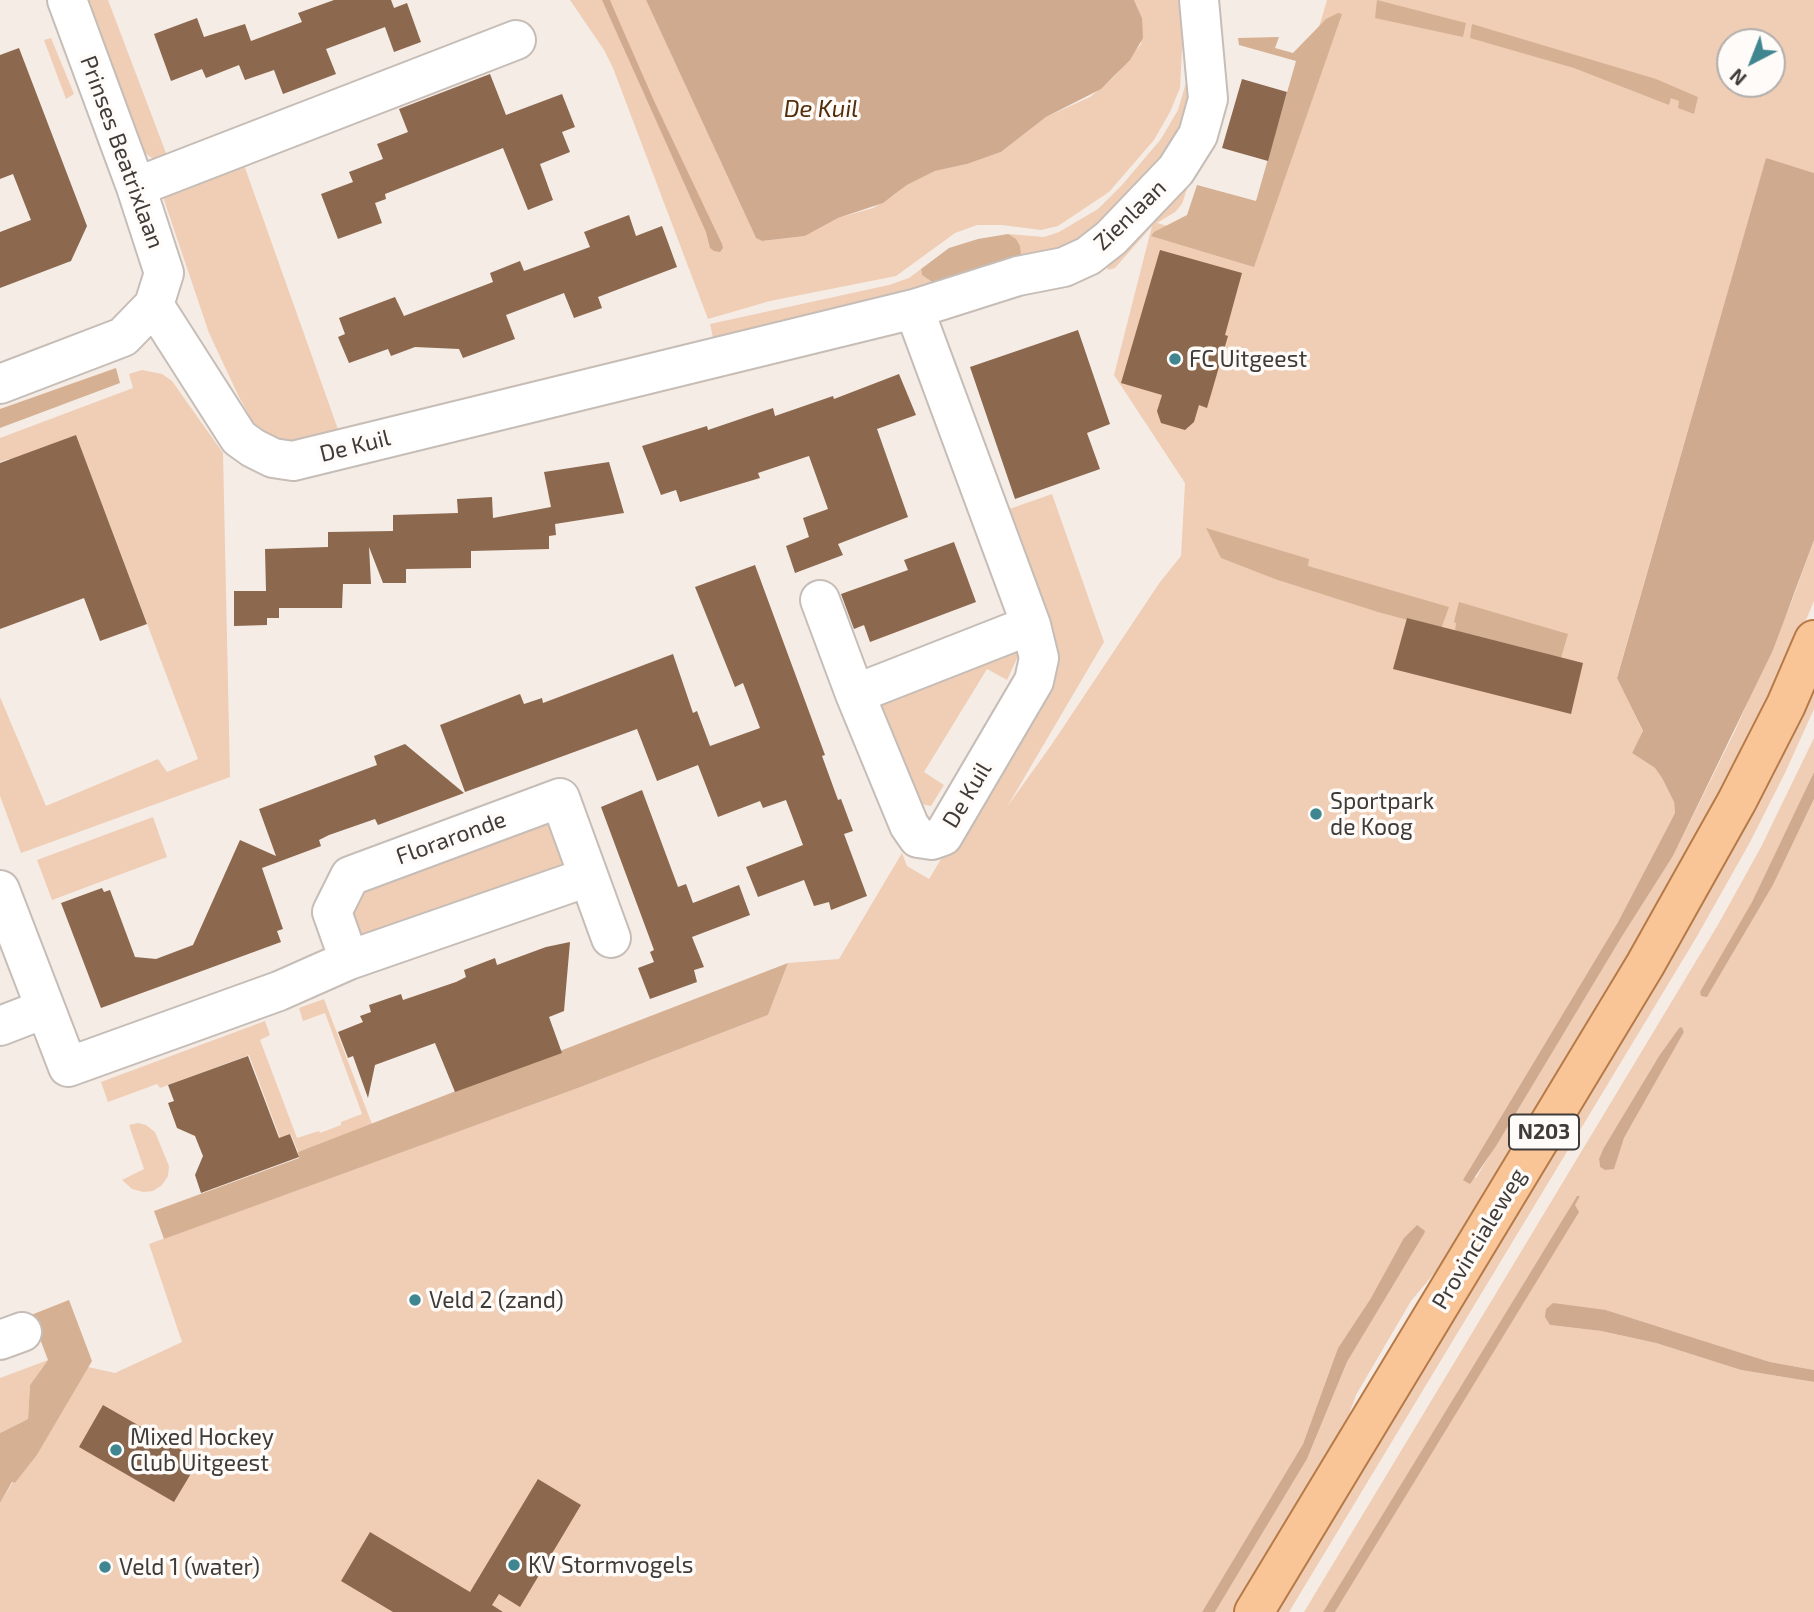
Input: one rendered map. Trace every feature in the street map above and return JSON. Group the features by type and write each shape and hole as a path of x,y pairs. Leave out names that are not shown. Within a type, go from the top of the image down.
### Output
{"main road":[{"name":"Provincialeweg","path":"1254,1612 1645,965 1737,801 1786,705 1814,640"}],"street":[{"name":"Prinses Beatrixlaan","path":"67,0 136,187 164,272 153,305"},
{"name":"Zienlaan","path":"914,309 1018,276 1064,267 1088,256 1111,238 1176,170 1198,135 1208,99 1199,0"},
{"path":"136,187 516,40"},
{"path":"0,384 123,337 153,305"},
{"name":"De Kuil","path":"153,305 239,438 273,457 293,461 914,309 1031,625 1039,658 1034,681 943,836 932,841 918,838 909,825 820,600"},
{"path":"855,694 1031,625"},
{"name":"Floraronde","path":"349,960 332,912 350,876 560,798 611,938"},
{"path":"0,890 68,1067 279,990 349,960 588,877"},
{"path":"0,1026 44,1009"}],"shaded area":[{"path":"86,0 108,0 169,161 156,161 142,151"},
{"path":"570,0 646,0 756,238 762,241 805,236 838,218 873,208 907,185 935,171 967,164 1001,152 1046,117 1090,97 1114,77 1141,44 1142,18 1134,0 1178,0 1183,30 1180,88 1154,140 1109,192 1058,226 1041,230 977,225 955,233 896,276 770,301 708,319 613,68"},
{"name":"Sportpark de Koog","path":"1327,0 1814,0 1814,173 1766,159 1617,677 1643,732 1632,753 1655,768 1674,802 1675,813 1618,922 1469,1170 1476,1178 1673,856 1735,731 1793,598 1814,540 1814,601 1784,673 1694,852 1463,1239 1411,1301 1356,1395 1339,1442 1237,1612 1215,1612 1307,1459 1347,1362 1424,1234 1371,1298 1338,1348 1303,1444 1202,1612 0,1612 0,1503 13,1482 15,1483 37,1455 88,1367 115,1373 182,1342 149,1244 578,1088 768,1015 788,963 839,959 902,853 907,866 929,879 1047,683 1001,512 1052,494 1104,642 1007,807 1160,582 1181,556 1185,483 1114,375 1152,226 1115,268 1108,270 1105,261 1197,159 1182,204 1175,212 1157,223 1254,249"},
{"path":"1377,0 1466,23 1463,37 1375,18"},
{"path":"1338,13 1342,14 1254,267 1151,236 1187,215 1197,185 1256,201 1296,61 1239,45 1238,38 1279,37 1275,48 1293,53 1326,19"},
{"path":"1472,24 1656,79 1698,97 1694,114 1678,108 1679,101 1671,98 1669,105 1574,68 1470,38"},
{"path":"51,38 74,94 66,99 44,40"},
{"path":"1195,52 1187,130 1087,241 1017,261 1008,234 1044,237 1059,232 1098,209 1122,185 1161,139 1178,110"},
{"path":"244,165 340,435 291,447 260,435 209,333 161,191"},
{"path":"1008,234 1016,239 1020,246 1021,255 1017,261 935,284 922,275 921,269 949,248"},
{"path":"921,269 922,275 935,284 714,342 710,324 889,285 909,278"},
{"path":"116,368 120,383 0,428 0,409"},
{"path":"142,370 162,374 172,381 223,453 230,777 21,853 0,796 0,697 46,806 158,759 167,772 198,759 76,435 14,471 9,459 0,462 0,438 133,388 129,374"},
{"path":"1206,528 1309,559 1308,566 1449,607 1441,629 1275,579 1221,558"},
{"path":"1459,602 1568,634 1561,658 1455,632 1454,622"},
{"path":"1013,650 1020,652 1007,680 987,669 924,772 944,785 931,806 921,804 916,800 879,706 883,699"},
{"path":"1814,685 1814,709 1785,773 1696,938 1289,1612 1274,1612 1722,870"},
{"path":"1814,738 1814,772 1707,997 1773,885 1814,799 1814,1370 1770,1362 1606,1310 1550,1325 1601,1331 1656,1343 1741,1370 1814,1382 1814,1612 1335,1612 1578,1212 1574,1205 1580,1196 1577,1196 1323,1612 1304,1612 1719,923 1761,847","holes":["1682,1027 1684,1032 1624,1138 1615,1166 1605,1170 1600,1167 1599,1159 1603,1149 1659,1056 1679,1028"]},
{"path":"153,817 167,857 52,900 37,860"},
{"path":"547,819 566,873 361,936 352,921 350,904 361,888"},
{"path":"788,963 768,1015 578,1088 164,1239 154,1211 299,1158 298,1152"},
{"path":"324,999 372,1124 298,1152 291,1134 280,1138 249,1055 160,1088 157,1084 108,1102 101,1082 265,1021 270,1035 260,1040 297,1138 341,1125 341,1122 362,1114 325,1013 303,1021 299,1008"},
{"path":"138,1123 155,1132 169,1166 168,1176 162,1185 153,1191 132,1189 122,1180 144,1169 129,1125"},
{"path":"69,1300 92,1361 37,1455 15,1483 12,1482 0,1503 0,1433 28,1419 30,1385 48,1360 31,1315"},
{"path":"48,1360 30,1385 28,1419 0,1433 0,1378"}],"water":[{"path":"602,0 610,0 722,244 720,252 710,248 706,232"},
{"name":"De Kuil","path":"646,0 1134,0 1142,18 1143,38 1130,60 1101,89 1046,117 1001,152 967,164 935,171 907,185 883,203 838,218 805,236 762,241 756,238"},
{"path":"1766,158 1814,173 1814,540 1773,650 1673,856 1496,1146 1470,1184 1463,1180 1618,922 1675,813 1674,802 1655,768 1632,753 1643,731 1617,678"},
{"path":"1814,772 1814,799 1773,885 1707,997 1701,996 1700,992 1752,902"},
{"path":"1682,1027 1684,1032 1624,1138 1614,1169 1605,1170 1600,1167 1599,1159 1603,1149 1659,1056"},
{"path":"1577,1196 1580,1196 1575,1205 1579,1212 1335,1612 1323,1612"},
{"path":"1417,1225 1425,1231 1424,1234 1347,1362 1307,1459 1215,1612 1202,1612 1303,1444 1338,1348 1371,1298 1404,1238"},
{"path":"1553,1303 1606,1310 1770,1362 1814,1370 1814,1382 1741,1370 1656,1343 1601,1331 1550,1325 1545,1317 1546,1309"}],"building":[{"path":"334,0 391,0 394,8 407,3 421,42 394,52 385,27 326,49 336,74 283,94 274,70 245,80 239,65 206,78 202,69 171,81 154,34 197,18 204,37 245,24 251,41 302,22 298,13"},
{"path":"19,48 87,226 71,261 0,288 0,232 31,220 13,174 0,179 0,55"},
{"path":"490,74 506,115 562,94 575,127 562,132 570,152 540,164 553,200 528,210 503,148 385,194 386,199 375,203 382,223 338,239 321,194 353,182 349,172 383,159 377,144 408,132 399,109"},
{"path":"1242,79 1287,92 1268,161 1222,148"},
{"path":"629,215 636,236 662,226 677,267 598,297 602,308 574,318 564,293 506,315 515,339 463,358 459,349 415,347 391,356 388,349 349,363 338,337 345,334 339,318 395,297 404,316 493,282 490,273 520,261 524,271 590,247 584,232"},
{"name":"FC Uitgeest","path":"1160,250 1242,273 1225,335 1228,336 1207,408 1199,405 1194,422 1185,430 1161,423 1157,411 1162,395 1121,383"},
{"path":"1078,330 1110,424 1087,433 1100,469 1015,499 970,367"},
{"path":"899,374 916,415 877,429 908,517 838,544 843,555 795,573 786,546 809,537 803,518 828,509 809,456 758,473 760,478 680,502 676,490 661,495 642,446 707,426 708,430 773,408 775,416 833,396 834,399"},
{"path":"76,435 147,624 100,641 84,598 0,629 0,463"},
{"path":"609,462 624,513 555,524 556,535 549,536 549,549 471,551 471,568 406,569 406,583 383,583 369,547 371,584 343,584 342,608 279,608 279,618 267,618 267,625 234,626 234,591 266,591 265,549 328,547 328,532 393,531 393,515 458,513 457,499 492,497 493,518 551,507 544,472"},
{"path":"954,542 976,602 870,642 864,625 854,629 841,594 908,570 904,560"},
{"path":"755,565 825,755 822,756 838,800 841,799 853,831 844,834 867,896 831,910 829,902 814,906 804,880 758,897 746,867 803,845 786,800 763,808 760,801 718,817 698,765 657,781 637,729 465,792 440,725 520,694 524,704 542,698 543,703 673,654 693,713 697,711 710,746 760,728 743,683 735,687 695,587"},
{"path":"1407,618 1583,663 1571,714 1393,669"},
{"path":"405,744 464,793 378,825 375,819 329,835 319,840 321,846 262,868 283,929 277,931 281,942 101,1008 61,903 102,888 104,892 110,890 135,957 156,959 193,945 240,840 276,856 259,809 377,765 374,756"},
{"path":"642,790 678,887 686,884 693,903 739,885 750,915 692,937 704,967 694,970 697,982 650,999 638,968 654,962 650,952 654,950 601,807"},
{"path":"570,942 564,1011 549,1017 562,1053 455,1092 435,1043 375,1065 368,1098 353,1056 348,1058 338,1032 363,1022 360,1016 371,1012 369,1005 401,994 403,1000 456,982 466,977 464,970 495,958 497,965 546,947"},
{"path":"248,1056 279,1138 290,1134 299,1157 201,1193 195,1175 203,1156 195,1136 177,1128 168,1103 174,1101 168,1085"},
{"path":"103,1405 199,1460 174,1502 79,1447"},
{"path":"538,1479 581,1505 520,1607 499,1594 492,1605 503,1612 393,1612 341,1581 370,1532 470,1592"}],"place":[{"name":"FC Uitgeest","path":"1175,359"},
{"name":"Sportpark de Koog","path":"1316,814"},
{"name":"Veld 2 (zand)","path":"415,1300"},
{"name":"Mixed Hockey Club Uitgeest","path":"116,1450"},
{"name":"KV Stormvogels","path":"514,1565"},
{"name":"Veld 1 (water)","path":"105,1567"}]}
